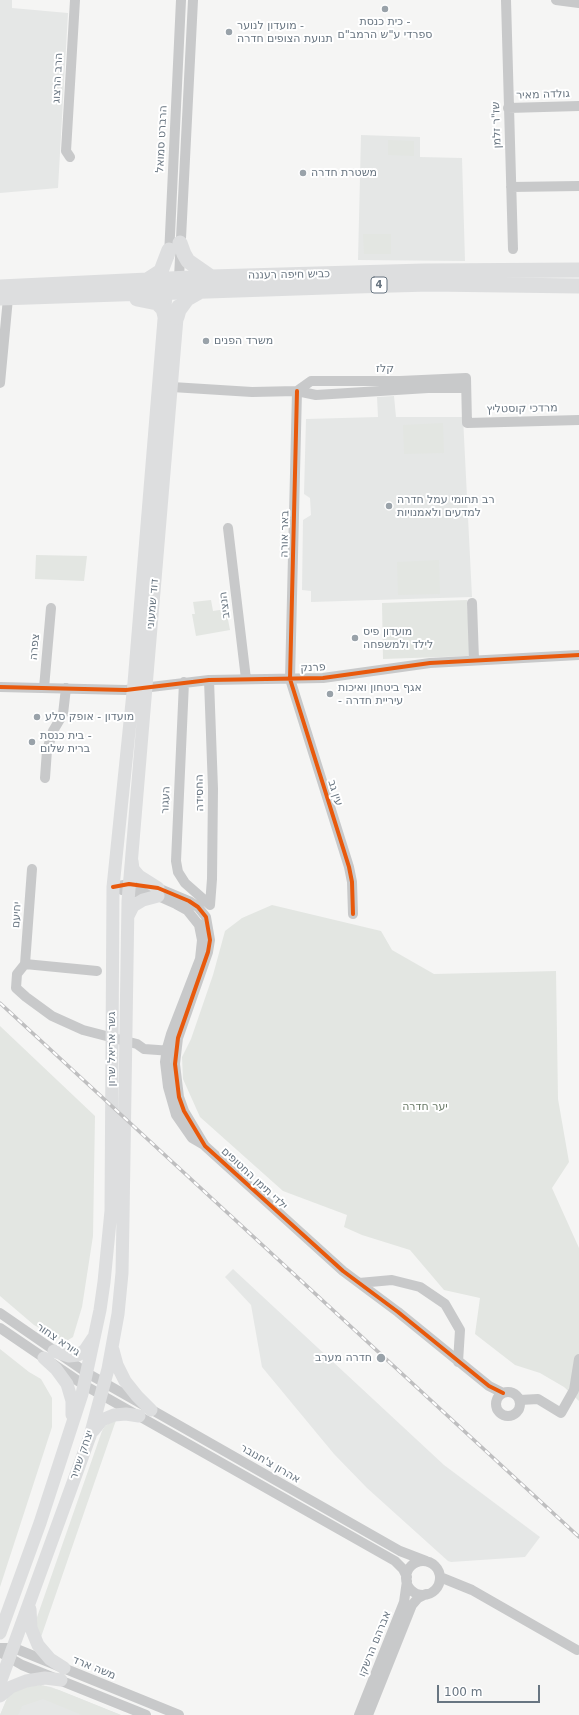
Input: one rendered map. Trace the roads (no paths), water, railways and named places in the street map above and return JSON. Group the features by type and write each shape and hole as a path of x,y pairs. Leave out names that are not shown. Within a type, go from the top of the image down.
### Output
{"highway":[{"path":"147,280 161,271 175,246 184,254 188,261 211,277"},
{"name":"כביש חיפה רעננה","path":"3,294 104,294 173,285 211,277 424,271 579,270"},
{"name":"כביש חיפה רעננה","path":"3,294 147,280 202,291 423,284 579,286"},
{"path":"104,294 110,299 151,300 161,306 171,316 179,310 187,299 202,291"}],"main road":[{"name":"דוד שמעוני","path":"128,916 140,685 173,285"},
{"name":"דוד שמעוני","path":"113,887 140,685 172,387 171,316"},
{"path":"128,916 133,906 158,892 139,876 133,868 132,860"},
{"name":"גשר אריאל שרון","path":"111,1211 113,887"},
{"name":"גשר אריאל שרון","path":"123,1218 128,916"},
{"name":"יצחק שמיר","path":"0,1633 40,1523 86,1379 104,1282 111,1211"},
{"name":"יצחק שמיר","path":"0,1683 8,1653 31,1599 90,1436 103,1389 113,1346 120,1289 123,1218"},
{"path":"49,1355 78,1355 89,1345 96,1331"},
{"path":"113,1346 117,1365 125,1381 151,1410"},
{"path":"49,1355 70,1392 73,1410 71,1428"},
{"path":"90,1436 96,1426 108,1416 120,1414 139,1416"},
{"path":"0,1696 11,1687 26,1680 62,1674 44,1653 34,1637 30,1617 31,1599"}],"street":[{"name":"הרב הרצוג","path":"70,157 66,151 75,0"},
{"name":"הרברט סמואל","path":"175,246 181,0"},
{"name":"הרברט סמואל","path":"173,285 192,0"},
{"name":"שז\"ר זלמן","path":"506,0 508,108 514,249"},
{"path":"556,0 579,3"},
{"name":"גולדה מאיר","path":"508,108 579,106"},
{"path":"511,187 579,186"},
{"path":"0,383 3,294"},
{"name":"קלז","path":"172,387 252,392 297,391 316,395 428,388 466,388 466,378 400,381 311,381 297,391"},
{"name":"מרדכי קוסטליץ","path":"466,388 466,423 579,420"},
{"name":"באר אורה","path":"290,678 297,391"},
{"name":"הנציב","path":"228,528 246,678"},
{"path":"472,603 474,660"},
{"name":"צפרה","path":"44,688 51,608"},
{"name":"פרנק","path":"0,687 100,688 246,678 323,678 430,663 579,655"},
{"name":"עין גב","path":"290,678 349,867 352,882 353,914"},
{"name":"החסידה","path":"209,680 213,789 212,879 210,905"},
{"name":"העגור","path":"180,682 176,861 178,872 185,883 210,905"},
{"path":"45,778 47,750 53,731 64,714 66,688"},
{"name":"יחיעם","path":"32,868 25,964 20,968 16,978 16,988 21,994 52,1016 83,1030 137,1044 144,1042 170,1049"},
{"name":"ילדי תימן החטופים","path":"113,887 158,892 187,910 195,917 199,925 202,940 200,959 170,1049 176,1074 179,1097 190,1123 205,1146 279,1215 343,1271 398,1312 489,1386 500,1397"},
{"path":"25,964 97,971"},
{"path":"359,1283 392,1280 420,1287 445,1304 460,1330 458,1362"},
{"name":"גיורא צחור","path":"0,1314 49,1355"},
{"name":"גיורא צחור","path":"0,1328 49,1355 103,1389"},
{"path":"520,1400 518,1412 507,1416 498,1410 500,1397 511,1393 520,1400 538,1399 561,1413 574,1390 579,1359"},
{"name":"אהרון צ'חנובר","path":"103,1389 151,1410 400,1551 426,1561"},
{"name":"אהרון צ'חנובר","path":"103,1389 139,1416 395,1561 403,1569 407,1579"},
{"path":"426,1561 435,1566 440,1577 437,1587 426,1594 414,1591 407,1579 410,1568 414,1564 426,1561"},
{"path":"440,1577 472,1590 577,1650"},
{"name":"אברהם הרשקו","path":"359,1715 404,1602 407,1579"},
{"name":"אברהם הרשקו","path":"368,1715 412,1605 418,1598 426,1594"},
{"name":"משה ארד","path":"0,1648 8,1653 62,1674 179,1715"},
{"name":"משה ארד","path":"62,1674 146,1715"}],"railway":[{"path":"0,1003 579,1537"}],"place":[{"name":"כית כנסת - ספרדי ע\"ש הרמב\"ם","path":"385,9"},
{"name":"מועדון לנוער - תנועת הצופים חדרה","path":"229,32"},
{"name":"משטרת חדרה","path":"303,173"},
{"name":"משרד הפנים","path":"206,341"},
{"name":"רב תחומי עמל חדרה למדעים ולאמנויות","path":"389,506"},
{"name":"מועדון פיס לילד ולמשפחה","path":"355,638"},
{"name":"אגף ביטחון ואיכות - עיריית חדרה","path":"330,694"},
{"name":"מועדון - אופק סלע","path":"37,717"},
{"name":"בית כנסת - ברית שלום","path":"32,742"},
{"name":"חדרה מערב","path":"381,1358"}],"park label":[{"name":"יער חדרה","path":"425,1107"}]}
